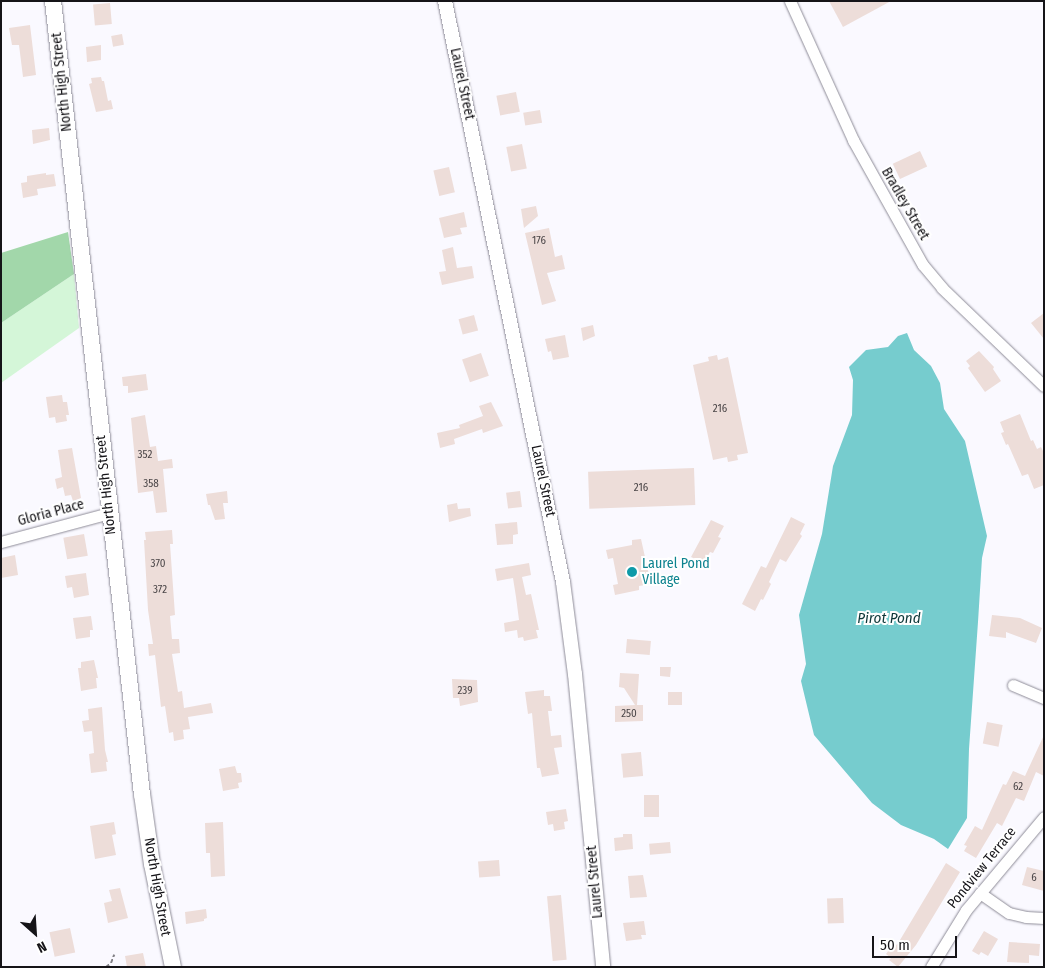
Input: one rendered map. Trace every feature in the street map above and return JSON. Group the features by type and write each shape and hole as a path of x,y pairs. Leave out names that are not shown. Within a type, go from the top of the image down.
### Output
{"main road":[{"name":"North High Street","path":"53,1 142,794 152,864 172,967"}],"street":[{"name":"Laurel Street","path":"444,1 564,590 575,674 603,967"},
{"name":"Bradley Street","path":"790,1 853,140 923,265 942,288 1044,386"},
{"name":"Gloria Place","path":"1,542 109,512"},
{"path":"1012,684 1044,698"},
{"name":"Pondview Terrace","path":"931,967 952,932 980,893 1044,817"},
{"path":"980,893 1009,913 1026,917 1044,918"}],"path":[{"path":"106,967 111,963 114,955"}],"green space":[{"path":"68,232 74,274 1,323 1,253"},
{"path":"74,274 79,328 1,383 1,323"}],"water":[{"name":"Pirot Pond","path":"907,333 914,350 931,366 940,383 944,409 965,441 987,536 982,558 969,749 967,818 948,849 934,839 901,825 872,803 814,735 801,681 806,664 799,615 822,534 833,466 852,415 853,380 849,367 866,350 888,347 898,336"}],"building":[{"path":"829,1 891,1 843,27"},
{"path":"110,3 112,24 95,25 93,4"},
{"path":"30,25 36,75 23,77 19,45 12,45 9,28"},
{"path":"122,34 124,45 113,47 111,36"},
{"path":"101,45 101,60 87,62 86,47"},
{"path":"101,77 102,81 104,81 108,101 111,100 113,109 96,112 89,84 92,83 91,78"},
{"path":"516,92 520,112 500,115 496,96"},
{"path":"540,110 542,123 525,125 523,113"},
{"path":"49,128 50,140 33,144 32,130"},
{"path":"522,144 527,169 511,172 506,147"},
{"path":"920,151 927,166 900,179 893,164"},
{"path":"449,167 455,192 439,196 433,171"},
{"path":"46,173 46,175 54,174 56,186 37,189 38,195 23,198 21,183 27,182 27,176"},
{"path":"536,206 538,216 524,228 521,209"},
{"path":"464,212 467,227 460,228 462,234 444,238 439,218"},
{"path":"549,228 555,257 562,255 565,269 547,273 556,301 542,305 525,233"},
{"path":"453,247 457,268 472,266 474,278 442,285 439,272 446,271 442,250"},
{"path":"1044,313 1044,339 1031,323"},
{"path":"474,315 478,330 463,335 459,319"},
{"path":"593,325 595,336 583,341 581,328"},
{"path":"565,335 569,357 553,360 551,351 548,352 545,339"},
{"path":"979,351 994,367 993,369 1001,381 985,392 968,368 970,366 966,361"},
{"path":"481,353 489,376 470,382 462,360"},
{"path":"717,355 718,360 728,357 748,453 737,455 738,460 728,462 727,457 713,460 693,365 709,361 708,357"},
{"path":"146,374 148,390 128,393 128,386 123,386 122,377"},
{"path":"62,395 63,402 67,402 69,415 66,415 67,421 56,423 55,417 49,418 46,397"},
{"path":"491,402 503,426 483,433 482,429 454,439 455,444 440,448 437,433 460,428 459,425 483,416 479,406"},
{"path":"1020,414 1031,441 1033,440 1037,449 1041,447 1044,453 1044,485 1034,489 1028,474 1022,476 1001,433 1004,432 1000,422"},
{"path":"145,415 150,447 156,446 158,461 172,459 173,468 163,469 167,512 156,513 153,491 138,493 131,418"},
{"path":"72,448 81,498 73,501 71,495 65,496 63,487 57,489 55,479 62,477 58,450"},
{"path":"694,468 695,505 589,509 588,472"},
{"path":"227,491 228,503 223,503 225,519 215,520 210,505 208,505 206,494"},
{"path":"520,491 522,507 508,509 506,493"},
{"path":"457,503 458,509 470,508 471,516 449,522 447,505"},
{"path":"791,517 805,524 800,534 802,536 786,562 780,559 769,582 771,584 755,611 742,604 761,566 766,568"},
{"path":"711,520 724,526 718,537 721,538 713,553 710,552 704,563 691,557"},
{"path":"517,522 518,534 513,535 513,544 497,545 495,524"},
{"path":"172,530 173,544 170,544 175,615 170,616 172,639 179,639 180,653 172,654 178,692 182,691 184,708 211,703 213,713 188,717 190,729 183,730 184,739 174,741 173,732 169,733 165,706 161,707 155,655 149,656 148,644 153,644 148,610 144,540 146,540 145,532"},
{"path":"84,534 88,556 67,559 63,538"},
{"name":"Laurel Pond Village","path":"641,539 651,584 639,586 639,590 615,595 613,585 618,584 613,558 608,559 606,550 632,545 632,540"},
{"path":"15,555 18,575 1,578 1,558"},
{"path":"529,563 531,575 522,577 526,595 531,594 539,630 536,630 538,638 524,641 523,637 518,638 517,630 505,632 504,623 519,620 513,578 497,581 495,569"},
{"path":"86,573 89,595 74,598 72,587 67,588 65,576"},
{"path":"992,615 1020,618 1042,628 1036,643 1006,632 1006,638 989,636"},
{"path":"91,616 93,630 90,630 90,637 76,639 73,618"},
{"path":"627,639 651,641 650,655 626,653"},
{"path":"94,660 98,678 96,678 97,688 81,691 78,668 81,668 81,662"},
{"path":"660,667 671,667 670,677 660,676"},
{"path":"620,673 639,674 637,705 643,705 643,721 615,722 615,706 635,705 624,688 619,687"},
{"path":"452,679 477,680 478,702 460,706 459,698 453,698"},
{"path":"544,690 544,696 550,696 552,711 548,711 551,736 561,735 562,747 554,748 559,774 542,777 540,768 537,768 532,713 528,714 525,692"},
{"path":"668,692 682,692 682,705 668,705"},
{"path":"102,707 105,750 108,762 106,762 107,771 91,773 89,754 94,753 92,731 84,732 82,721 89,720 88,709"},
{"path":"987,722 1003,725 999,747 983,744"},
{"path":"1044,735 1044,776 1036,772 1024,801 1016,798 1002,826 997,823 976,858 964,851 967,846 964,845 975,826 982,830 1003,784 1006,785 1013,771 1025,776"},
{"path":"641,752 643,776 623,778 621,754"},
{"path":"235,766 237,773 241,773 242,782 238,783 239,788 223,791 219,769"},
{"path":"644,795 659,795 659,817 644,817"},
{"path":"566,809 568,821 564,822 565,829 554,831 553,824 548,825 546,812"},
{"path":"114,822 116,834 112,835 116,855 95,859 90,826"},
{"path":"223,822 225,876 211,877 210,853 206,853 205,823"},
{"path":"623,834 632,834 633,849 615,851 614,838 623,837"},
{"path":"670,842 671,853 650,855 649,844"},
{"path":"499,860 500,876 479,877 478,861"},
{"path":"946,863 960,872 916,945 898,967 889,960 891,958 886,954 894,943 897,945"},
{"path":"1027,867 1044,871 1044,891 1022,885"},
{"path":"643,875 647,897 630,898 628,876"},
{"path":"120,888 128,918 108,923 104,903 112,901 109,890"},
{"path":"561,895 567,960 553,961 547,896"},
{"path":"843,898 844,923 828,924 827,899"},
{"path":"206,909 207,918 204,921 186,924 185,912"},
{"path":"644,921 646,935 641,935 642,939 626,941 623,923"},
{"path":"70,928 75,952 55,957 49,932"},
{"path":"984,931 998,939 988,956 981,952 979,955 972,951"},
{"path":"1009,942 1040,944 1039,956 1029,955 1029,963 1007,962"},
{"path":"143,953 146,967 127,967 125,956"}],"place":[{"name":"Laurel Pond Village","path":"632,572"}]}
